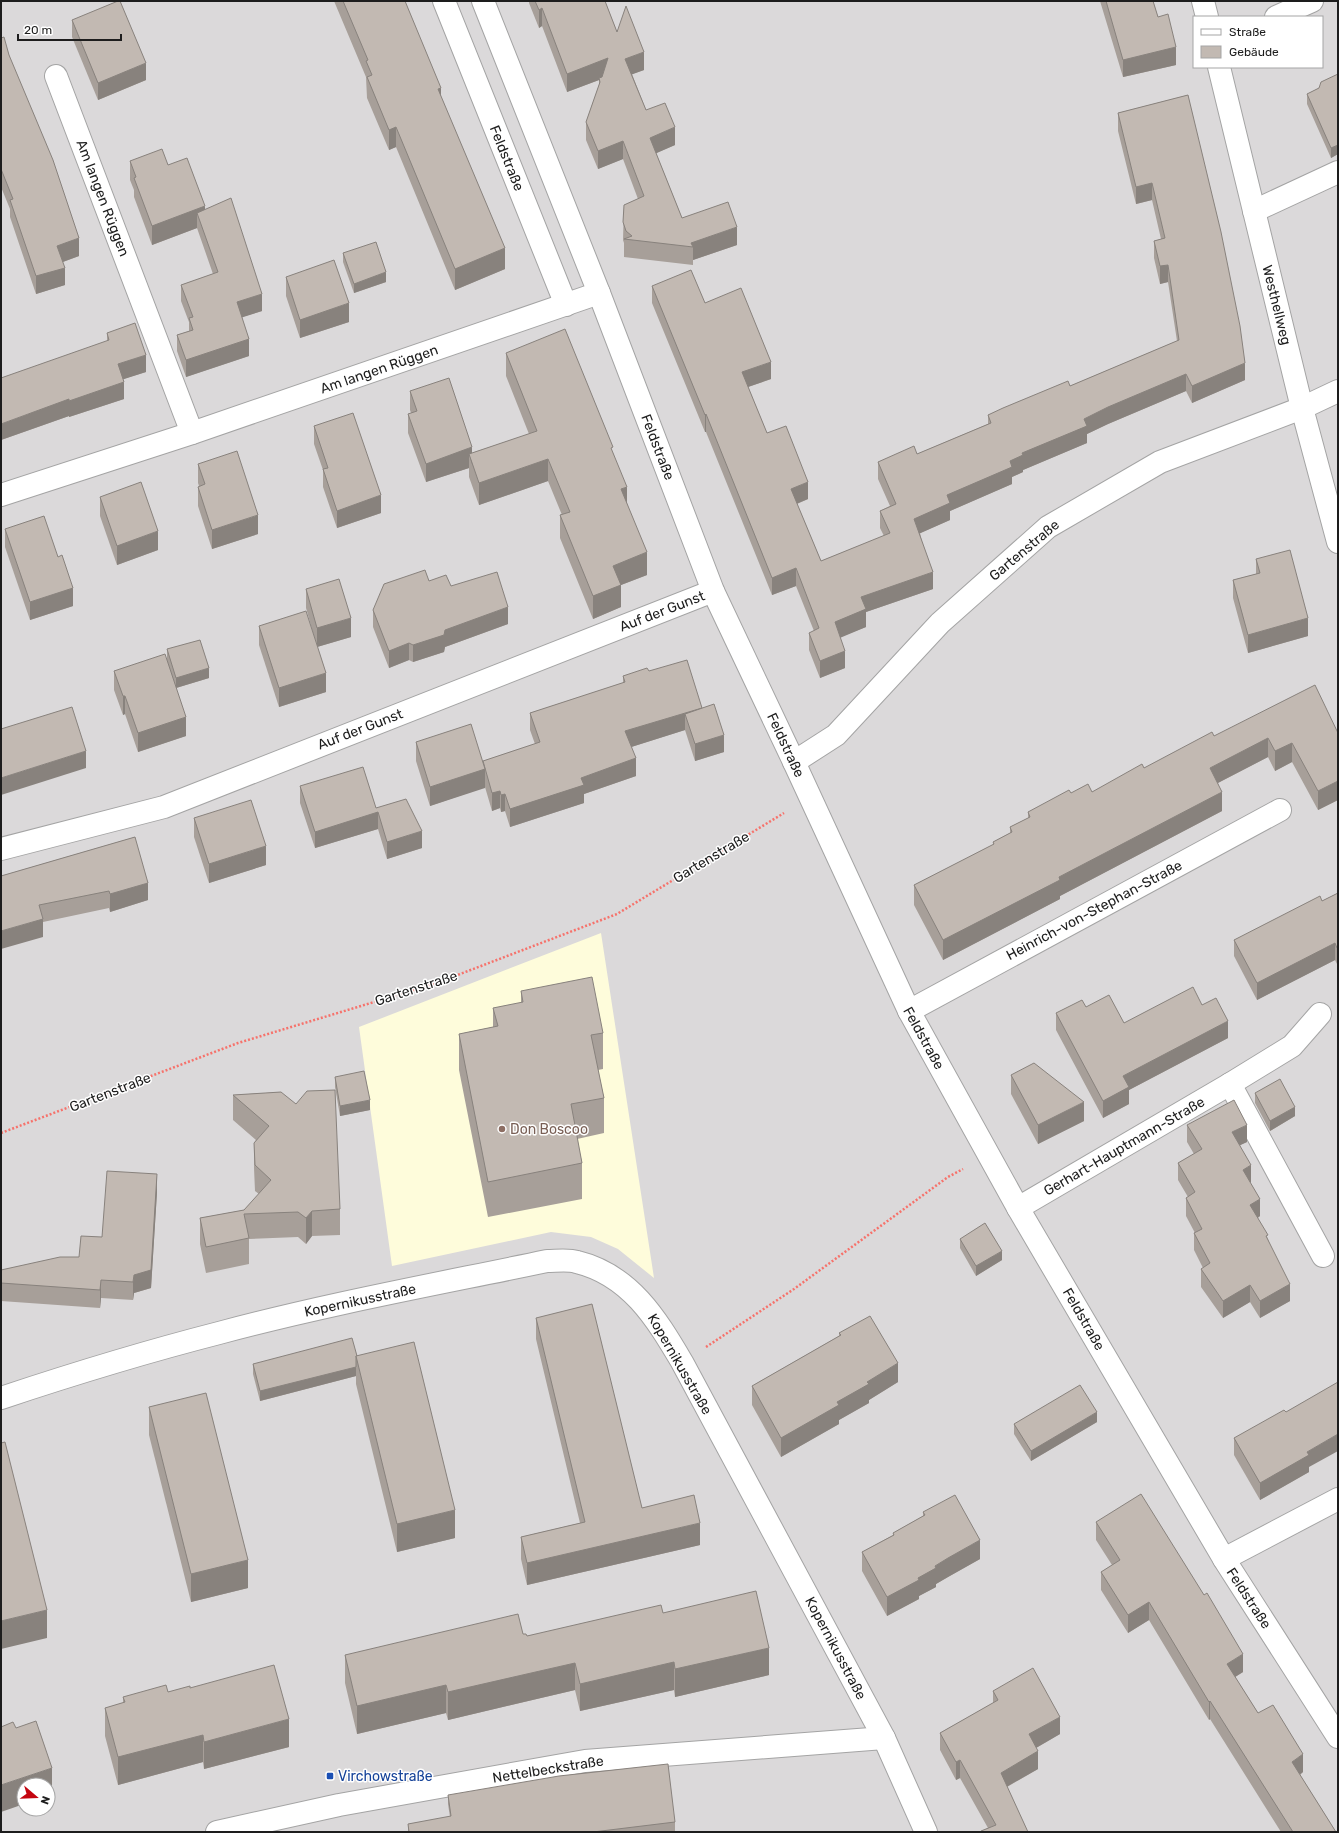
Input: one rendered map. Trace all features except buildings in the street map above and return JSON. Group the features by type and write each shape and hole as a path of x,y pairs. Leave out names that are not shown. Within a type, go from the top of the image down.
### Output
{"street":[{"name":"Feldstraße","path":"444,1 566,305"},
{"name":"Feldstraße","path":"483,1 599,293 713,591 811,797 909,1011 1018,1208 1224,1560 1338,1737"},
{"path":"1203,1 1207,16"},
{"path":"1278,16 1312,1"},
{"name":"Westhellweg","path":"1219,68 1302,408 1338,542"},
{"name":"Am langen Rüggen","path":"56,76 192,433"},
{"path":"1254,211 1338,172"},
{"path":"566,305 599,293"},
{"name":"Am langen Rüggen","path":"1,495 192,433 566,305"},
{"name":"Gartenstraße","path":"794,762 836,736 940,623 1048,527 1160,462 1302,408 1338,391"},
{"name":"Auf der Gunst","path":"1,849 164,806 713,591"},
{"name":"Heinrich-von-Stephan-Straße","path":"909,1011 1280,810"},
{"name":"Gerhart-Hauptmann-Straße","path":"1018,1208 1292,1046 1320,1014"},
{"path":"1230,1084 1323,1256"},
{"name":"Kopernikusstraße","path":"1,1398 54,1380 219,1333 355,1301 547,1261 576,1261 601,1269 628,1287 650,1311 682,1362 884,1738 926,1832"},
{"path":"1224,1560 1338,1499"},
{"name":"Nettelbeckstraße","path":"217,1832 339,1805 585,1761 884,1738"}],"path":[{"name":"Gartenstraße","path":"1,1133 238,1043 434,984 617,914 811,797"},
{"path":"682,1362 794,1289 948,1177 989,1155"}],"shaded area":[{"path":"1,1 1338,1 1338,1832 1,1832"},
{"name":"Don Boscoo","path":"601,933 654,1278 618,1249 591,1237 551,1232 392,1266 359,1027"}],"place":[{"name":"Don Boscoo","path":"502,1129"},
{"name":"Virchowstraße","path":"330,1776"}]}
